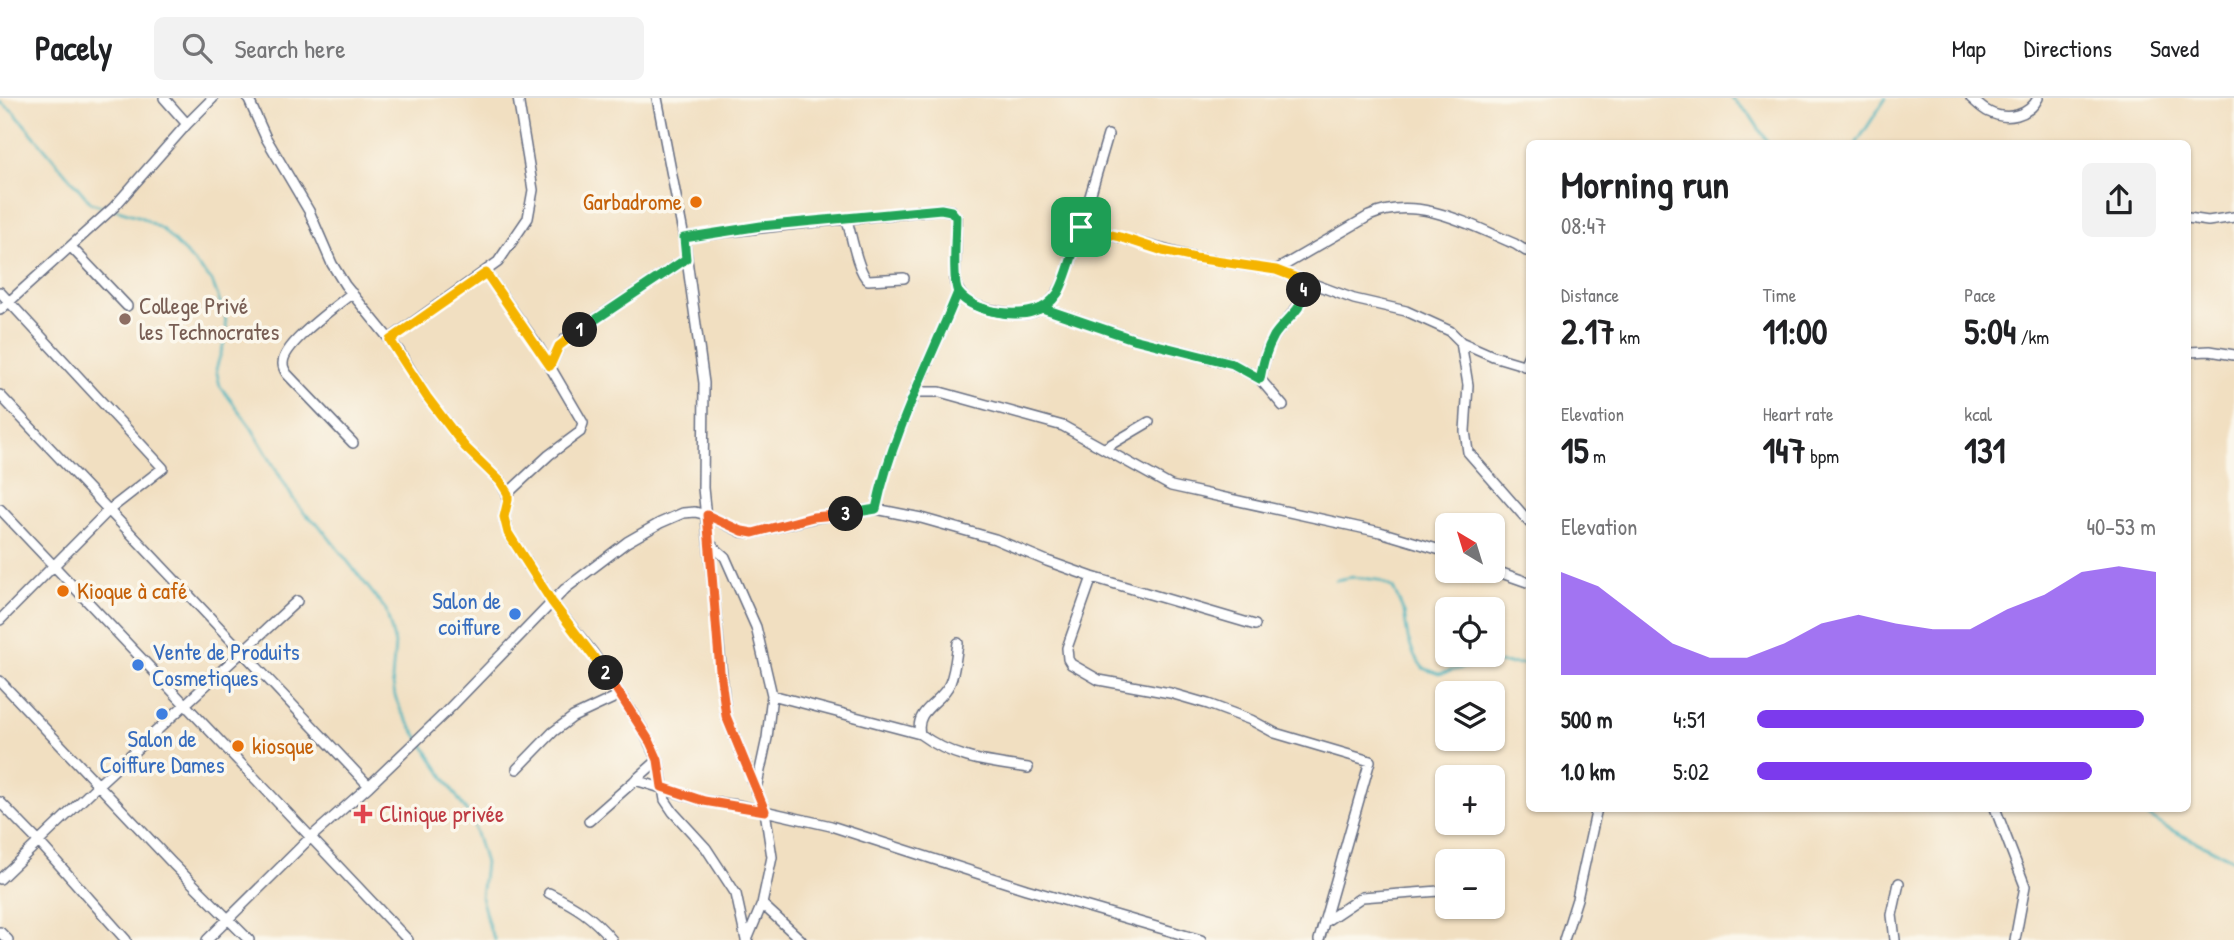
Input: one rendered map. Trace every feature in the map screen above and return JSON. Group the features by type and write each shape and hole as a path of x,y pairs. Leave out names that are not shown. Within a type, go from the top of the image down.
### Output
{"street":[{"path":"164,98 187,124"},
{"path":"0,310 114,207 213,98"},
{"path":"248,98 266,138 314,220 332,264 390,340 458,438 500,481 508,494 504,525 552,602 593,653 643,730 658,760 662,787 673,812 706,848 736,894 747,940"},
{"path":"390,340 486,273 506,253 528,218 533,190 518,98"},
{"path":"657,98 684,238 704,383 703,488 726,716 765,811 772,857 761,904 747,940"},
{"path":"1971,98 1990,113 2008,115 2028,112 2038,98"},
{"path":"684,238 761,226 941,209 951,211 956,217 955,283 958,292 975,307 1017,314 1030,313 1042,308 1058,293 1108,135"},
{"path":"1276,270 1369,216 1383,209 1403,206 1438,213 1526,249"},
{"path":"2191,218 2208,220 2234,217"},
{"path":"846,220 864,278 904,278"},
{"path":"1081,227 1195,258 1276,270 1353,299 1421,316 1442,326 1461,342 1526,367"},
{"path":"71,247 127,306"},
{"path":"550,366 564,340 686,259"},
{"path":"486,273 550,366 583,423 583,428 549,455 508,494"},
{"path":"1260,379 1266,350 1303,300 1302,280"},
{"path":"0,292 163,468 109,510 0,620"},
{"path":"876,509 883,478 958,292"},
{"path":"352,293 295,341 285,354 283,364 286,374 353,443"},
{"path":"1042,308 1133,339 1233,364 1260,379 1283,406"},
{"path":"1461,342 1468,385 1465,431 1468,452 1526,518"},
{"path":"2191,352 2210,351 2234,355"},
{"path":"917,392 940,392 1063,426 1171,486 1380,532 1435,548"},
{"path":"0,395 369,786"},
{"path":"1105,448 1149,422"},
{"path":"207,940 311,837 369,786 452,706 552,602 606,556 660,523 683,513 707,515 742,531 753,533 813,517 876,509 921,518 995,539 1092,577 1255,625"},
{"path":"0,511 408,940"},
{"path":"709,542 725,557 756,627 772,695 767,738 755,789"},
{"path":"1505,574 1526,582"},
{"path":"1092,577 1067,648 1068,659 1075,667 1099,680 1170,693 1208,704 1251,720 1275,733 1370,761 1320,940"},
{"path":"0,879 298,601"},
{"path":"920,734 918,725 921,716 951,681 958,643"},
{"path":"0,681 173,864 250,940"},
{"path":"517,769 552,732 573,717 620,695"},
{"path":"772,695 920,734 933,744 965,758 1028,768"},
{"path":"589,821 658,760"},
{"path":"635,780 704,801 831,825 1026,889 1201,940"},
{"path":"0,802 125,940"},
{"path":"1564,940 1577,899 1596,812"},
{"path":"1997,812 2025,886 2015,940"},
{"path":"1895,940 1892,915 1899,883"},
{"path":"1326,920 1362,897 1435,891"},
{"path":"549,893 579,908 612,940"},
{"path":"761,904 801,940"},
{"path":"0,932 8,940"}],"waterway":[{"path":"1731,98 1750,115 1766,140"},
{"path":"1859,140 1886,98"},
{"path":"0,102 13,111 91,203 108,208"},
{"path":"115,209 141,217 163,230 212,281 225,315 227,333 216,369 220,386 251,427 294,500 305,514 318,524 386,610 395,644 392,679 395,696 401,711 472,820 485,863 481,897 495,940"},
{"path":"1336,580 1353,577 1378,580 1393,588 1404,612 1414,655 1423,668 1439,674 1482,663 1526,664"},
{"path":"2142,812 2167,828 2234,860"}],"place":[{"name":"Garbadrome","path":"696,202"},
{"name":"College Privé les Technocrates","path":"125,319"},
{"name":"Kioque à café","path":"63,591"},
{"name":"Salon de coiffure","path":"515,614"},
{"name":"Vente de Produits Cosmetiques","path":"138,665"},
{"name":"Salon de Coiffure Dames","path":"162,714"},
{"name":"kiosque","path":"238,746"},
{"name":"Clinique privée","path":"363,814"}],"route":[{"path":"1081,227 1058,293 1042,308 1030,313 1017,314 975,307 964,300 955,283 956,217 951,211 941,209 761,226 684,238 686,259 564,340 550,366 486,273 390,340 427,397 465,447 500,481 508,494 504,517 508,533 552,602 593,653 643,730 658,760 662,787 704,801 765,811 726,716 707,515 723,524 753,533 813,517 876,509 894,447 958,292 964,300 975,307 1017,314 1042,308 1133,339 1233,364 1260,379 1266,350 1280,327 1303,300 1302,280 1276,270 1163,251 1081,227"}]}
